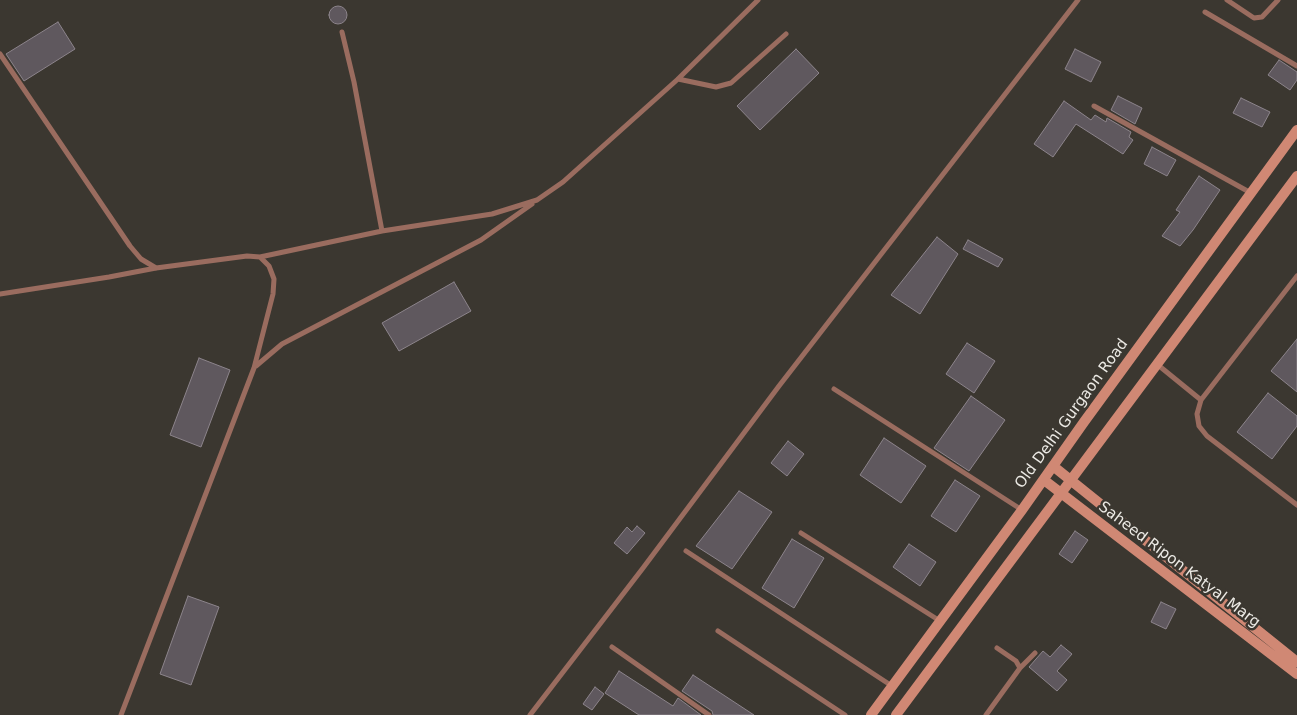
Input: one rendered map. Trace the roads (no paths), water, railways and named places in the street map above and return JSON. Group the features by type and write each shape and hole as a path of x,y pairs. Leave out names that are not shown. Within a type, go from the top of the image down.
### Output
{"main road":[{"name":"Old Delhi Gurgaon Road","path":"871,715 941,622 1297,130"},
{"path":"896,715 1297,176"},
{"name":"Saheed Ripon Katyal Marg","path":"1053,466 1297,662"},
{"name":"Saheed Ripon Katyal Marg","path":"1044,480 1297,674"}],"lane":[{"path":"254,368 262,358 282,344 480,240 563,182 678,79 758,0"},
{"path":"530,715 779,386 1078,0"},
{"path":"1227,0 1254,18 1262,17 1278,0"},
{"path":"1205,12 1297,66"},
{"path":"342,32 354,82 382,231"},
{"path":"678,79 716,87 732,84 786,34"},
{"path":"0,54 130,246 141,259 156,268"},
{"path":"1094,106 1252,193"},
{"path":"0,294 109,278 156,268 246,256 260,257 382,231 492,214 537,200"},
{"path":"121,715 254,368 273,294 274,279 269,266 260,257"},
{"path":"1297,276 1201,400 1197,414 1199,426 1206,436 1297,505"},
{"path":"1158,365 1201,400"},
{"path":"834,389 1022,510"},
{"path":"801,533 941,622"},
{"path":"686,551 893,686"},
{"path":"718,631 846,715"},
{"path":"612,647 709,715"},
{"path":"996,648 1016,661 1020,668"},
{"path":"986,715 1020,668 1035,652"}]}
